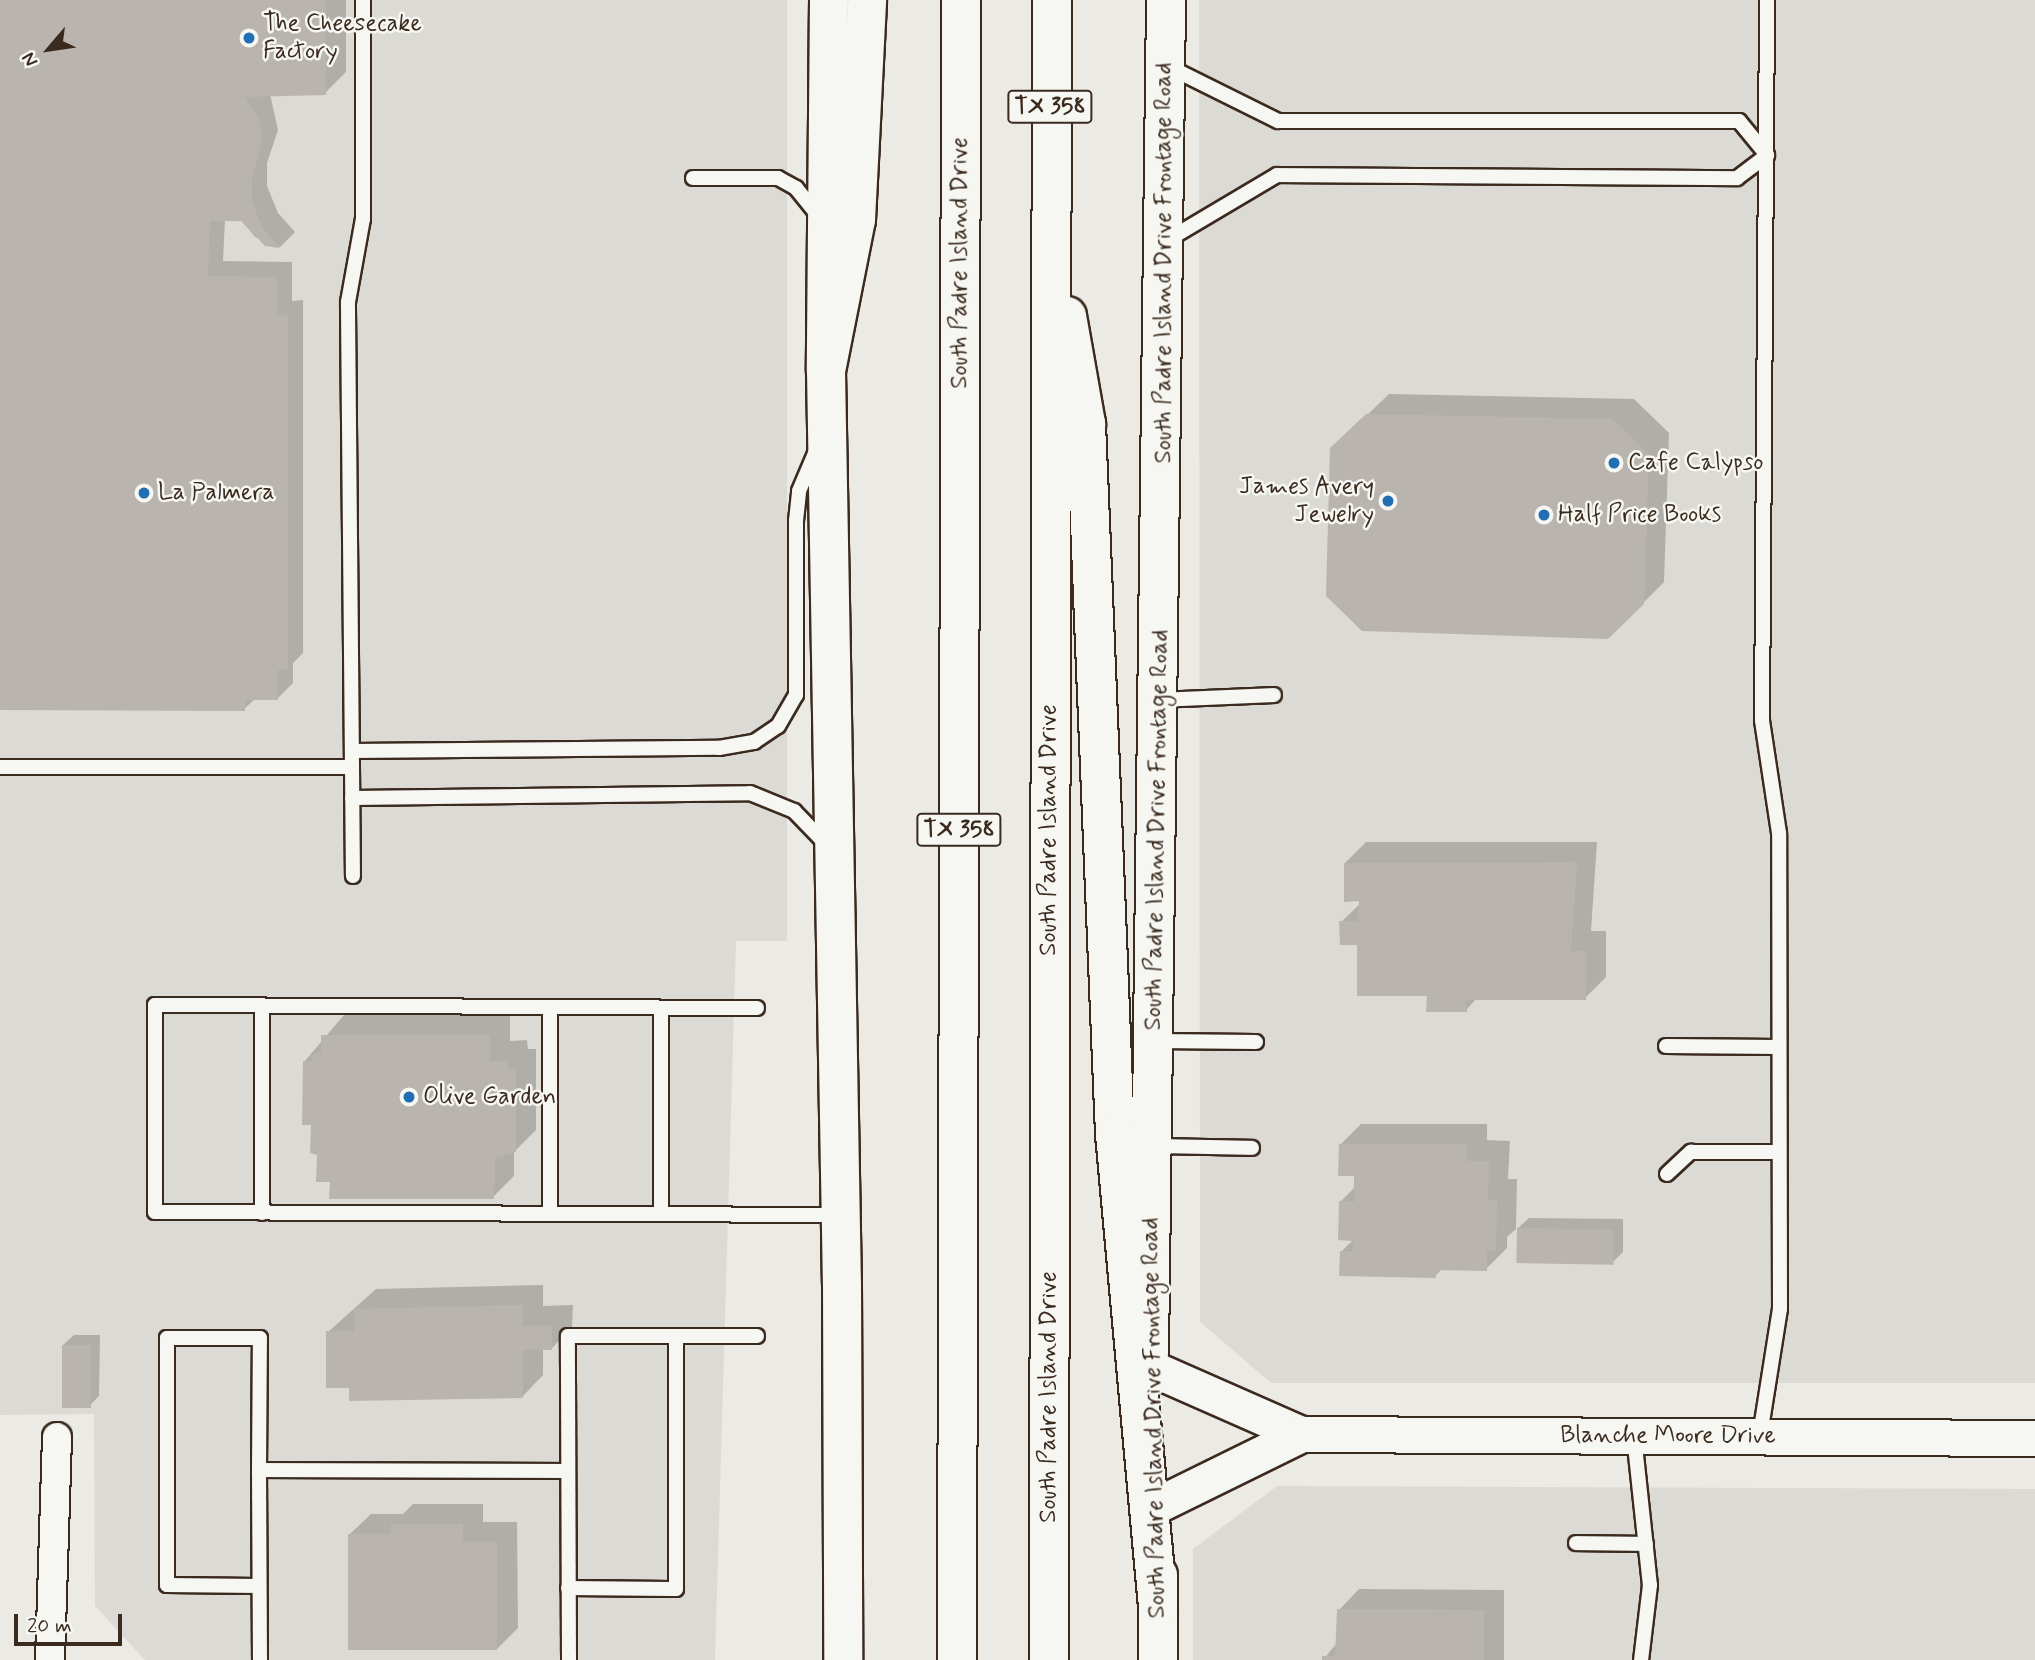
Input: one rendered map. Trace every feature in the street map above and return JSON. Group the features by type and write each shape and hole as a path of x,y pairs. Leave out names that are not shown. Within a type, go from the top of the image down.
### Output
{"main road":[{"path":"830,0 826,370 841,1215 843,1660"},
{"path":"826,370 856,220 867,0"},
{"name":"South Padre Island Drive","path":"957,1660 961,0"},
{"name":"South Padre Island Drive","path":"1049,1660 1049,214 1052,0"},
{"name":"South Padre Island Drive Frontage Road","path":"1158,1660 1157,1505 1149,1367 1166,0"},
{"path":"1049,214 1086,424 1115,1134 1158,1606"}],"street":[{"name":"Blanche Moore Drive","path":"1149,1367 1301,1434 2035,1438"},
{"name":"Blanche Moore Drive","path":"1157,1505 1301,1434"},
{"path":"50,1660 57,1437"}],"lane":[{"path":"353,876 348,302 363,219 363,0"},
{"path":"1759,1436 1780,1309 1779,833 1762,720 1767,0"},
{"path":"1166,66 1278,121 1740,121 1767,155"},
{"path":"1164,242 1277,175 1737,177 1767,155"},
{"path":"693,178 778,178 815,207 827,233"},
{"path":"352,751 719,748 754,742 778,726 796,695 799,491 827,424"},
{"path":"1159,700 1274,695"},
{"path":"0,766 352,767"},
{"path":"352,798 750,793 794,811 835,854"},
{"path":"757,1008 155,1005 155,1212 841,1215"},
{"path":"262,1006 262,1213"},
{"path":"550,1007 550,1214"},
{"path":"661,1007 661,1214"},
{"path":"1154,1041 1256,1042"},
{"path":"1666,1046 1779,1047"},
{"path":"1152,1146 1252,1148"},
{"path":"1667,1174 1691,1152 1779,1152"},
{"path":"569,1660 568,1336 757,1336"},
{"path":"568,1588 676,1588 676,1336"},
{"path":"260,1586 167,1585 167,1338 260,1338 259,1470 260,1586 260,1660"},
{"path":"1634,1436 1650,1585 1641,1660"},
{"path":"259,1470 568,1471"},
{"path":"1576,1543 1646,1544"}],"shaded area":[{"path":"0,0 787,0 787,941 736,941 715,1660 145,1660 95,1606 94,1414 0,1415"},
{"path":"1199,0 2035,0 2035,1383 1271,1383 1200,1322"},
{"path":"1277,1486 2035,1489 2035,1660 1193,1660 1193,1549"}],"building":[{"name":"La Palmera","path":"0,0 326,0 326,95 244,97 259,118 263,137 252,180 252,202 263,229 280,248 265,246 241,221 210,221 208,276 277,277 277,316 288,315 288,670 278,670 278,700 245,700 245,711 0,710"},
{"path":"1366,414 1613,419 1649,454 1644,604 1608,639 1362,631 1326,596 1330,448"},
{"path":"1577,862 1571,951 1586,951 1586,1000 1466,1000 1467,1012 1426,1012 1427,996 1357,996 1357,945 1340,945 1339,921 1358,921 1359,901 1344,902 1344,863"},
{"name":"Olive Garden","path":"490,1034 490,1061 507,1061 508,1070 516,1069 516,1152 495,1158 494,1199 329,1199 330,1182 316,1182 317,1155 310,1153 311,1125 302,1125 303,1061 312,1061 311,1055 321,1052 321,1035"},
{"path":"1339,1144 1467,1144 1467,1161 1489,1161 1488,1200 1497,1200 1496,1251 1487,1251 1487,1271 1436,1270 1436,1278 1339,1276 1340,1251 1352,1251 1353,1241 1338,1240 1339,1201 1354,1202 1354,1176 1338,1176"},
{"path":"1517,1228 1614,1230 1613,1265 1516,1263"},
{"path":"523,1305 523,1326 552,1326 552,1350 523,1350 523,1398 349,1401 349,1388 326,1388 326,1331 354,1331 354,1309"},
{"path":"62,1345 91,1345 91,1408 62,1408"},
{"path":"391,1524 463,1524 463,1542 497,1542 497,1650 348,1650 348,1534 391,1534"},
{"path":"1337,1609 1484,1610 1484,1660 1322,1660 1322,1656 1335,1656"}],"place":[{"name":"The Cheesecake Factory","path":"249,38"},
{"name":"Cafe Calypso","path":"1614,463"},
{"name":"La Palmera","path":"144,493"},
{"name":"James Avery Jewelry","path":"1388,501"},
{"name":"Half Price Books","path":"1544,515"},
{"name":"Olive Garden","path":"409,1097"}]}
